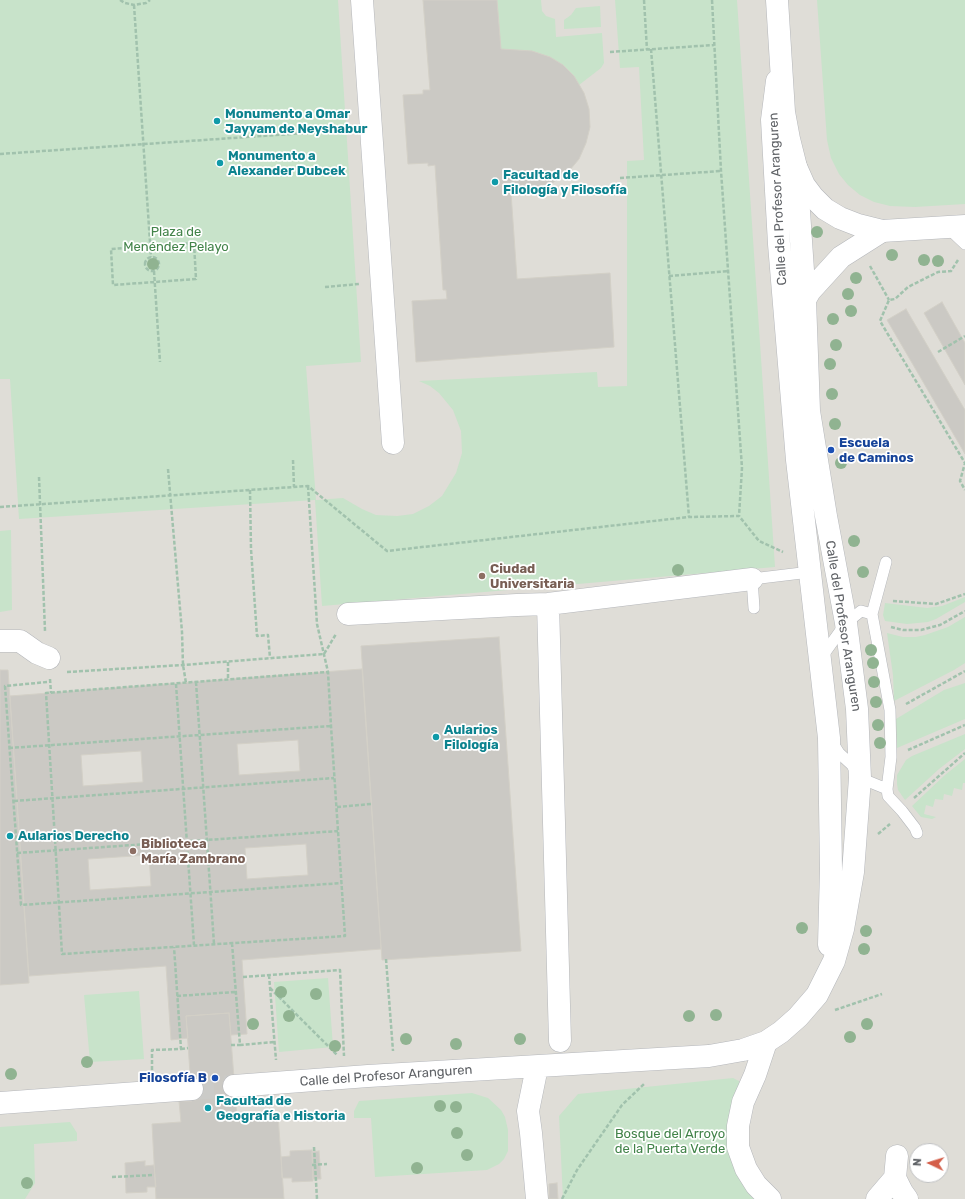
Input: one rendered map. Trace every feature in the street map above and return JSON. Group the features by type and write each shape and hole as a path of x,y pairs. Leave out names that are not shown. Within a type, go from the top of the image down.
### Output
{"street":[{"path":"362,0 393,443"},
{"name":"Calle del Profesor Aranguren","path":"234,1086 368,1076 709,1056 743,1050 766,1042 781,1032 798,1017 817,995 834,961 843,930 854,872 860,778 858,709 846,623 826,516 809,411 805,300 796,167 784,112 777,0"},
{"name":"Calle del Profesor Aranguren","path":"781,48 772,120 779,244 789,351 793,421 829,738 831,869 830,943 817,995"},
{"path":"796,167 808,191 824,209 840,218 858,225 882,231 956,226"},
{"name":"Calle del Profesor Aranguren","path":"789,351 792,328 810,291 841,257 882,231"},
{"path":"348,614 548,604 752,579"},
{"path":"548,604 560,1041"},
{"path":"0,641 20,641 37,653 48,658"},
{"path":"766,1042 755,1075 743,1102 738,1126 738,1147 746,1169 756,1185 770,1199"},
{"path":"536,1199 528,1111 537,1067"},
{"path":"0,1103 192,1089"},
{"path":"897,1156 895,1178 907,1199"},
{"path":"877,1199 895,1178"}],"lane":[{"path":"956,226 965,244"},
{"path":"886,562 872,614 890,710 891,757 887,789 888,796 916,828 918,833"},
{"path":"754,608 752,579 810,572"},
{"path":"821,659 846,623 861,611 872,614"},
{"path":"829,738 839,753 852,765 860,778 887,789"}],"path":[{"path":"120,0 134,5 146,3 150,0"},
{"path":"644,0 647,50"},
{"path":"712,0 721,171 742,468 739,516 759,541 783,552"},
{"path":"134,5 151,257"},
{"path":"610,52 714,45"},
{"path":"651,49 688,517"},
{"path":"0,154 372,129"},
{"path":"620,178 721,171"},
{"path":"194,243 196,279 155,282 113,285 110,249 194,243"},
{"path":"151,257 157,258 160,263 158,268 154,271 148,269 145,264 147,259 151,257"},
{"path":"866,260 889,300"},
{"path":"889,300 896,299 908,287 938,272 951,271 958,260"},
{"path":"154,271 160,362"},
{"path":"669,276 729,271"},
{"path":"889,300 880,321 965,463 960,480 965,490"},
{"path":"938,352 965,336"},
{"path":"293,460 294,487"},
{"path":"168,469 169,496 182,632 183,665 186,683"},
{"path":"39,478 45,634"},
{"path":"0,507 308,486 387,551 688,517 739,516"},
{"path":"308,486 317,624 328,672 345,936 62,954 46,694 328,672"},
{"path":"250,490 251,549 257,636 268,635 270,658"},
{"path":"891,601 936,604 965,594"},
{"path":"890,627 903,630 921,630 940,625 965,611"},
{"path":"66,672 228,662 324,654"},
{"path":"228,662 228,680"},
{"path":"902,706 965,671"},
{"path":"50,682 5,686 21,905 342,883"},
{"path":"196,682 202,787 214,944"},
{"path":"176,684 194,945"},
{"path":"903,754 907,750 965,725"},
{"path":"9,748 331,726"},
{"path":"909,802 965,753"},
{"path":"13,801 334,778"},
{"path":"336,807 371,804"},
{"path":"873,838 887,827 894,819"},
{"path":"17,853 187,840 338,831"},
{"path":"232,943 240,1045"},
{"path":"174,947 181,1049"},
{"path":"386,959 393,1054"},
{"path":"243,977 340,970 345,1058"},
{"path":"268,975 276,1063"},
{"path":"270,988 340,1058"},
{"path":"177,996 235,992"},
{"path":"832,1010 882,994"},
{"path":"231,1045 274,1042"},
{"path":"152,1071 152,1050 188,1048"},
{"path":"562,1199 577,1170 622,1106 648,1081"},
{"path":"314,1147 317,1199"},
{"path":"314,1165 327,1164"},
{"path":"112,1177 154,1175"}],"shaded area":[{"name":"Ciudad Universitaria","path":"0,0 965,0 965,1199 0,1199"}],"green space":[{"name":"Plaza de Menéndez Pelayo","path":"0,0 338,0 361,362 306,366 316,500 343,498 376,515 397,516 413,514 429,506 442,496 456,473 462,453 461,431 453,410 439,393 430,386 419,381 597,372 598,387 627,386 627,161 644,160 639,67 620,68 615,0 737,0 775,567 322,606 315,500 19,519 10,379 0,379"},
{"path":"497,0 541,0 542,11 546,16 555,19 556,37 602,33 604,63 601,68 579,85 574,76 563,65 550,57 532,51 501,49"},
{"path":"817,0 965,0 965,204 915,207 890,206 874,202 860,195 848,185 839,174 831,158 827,140"},
{"path":"600,6 601,27 564,29 564,20 571,15 576,8"},
{"path":"11,530 12,610 0,612 0,531"},
{"path":"965,597 965,602 928,622 907,624 885,621 883,615 885,603 927,608 942,606"},
{"path":"965,617 965,663 894,701 893,675 887,633 903,637 916,637 948,627"},
{"path":"965,683 965,719 897,748 896,719 944,690"},
{"path":"965,734 965,749 939,769 905,800 898,790 897,775 906,760 912,756"},
{"path":"965,759 965,783 963,783 962,790 954,788 952,796 944,794 943,800 935,799 933,807 926,805 924,814 936,817 932,819 921,817 912,806 945,775"},
{"path":"328,978 333,1047 279,1052 274,982"},
{"path":"139,991 144,1059 90,1062 84,995"},
{"name":"Bosque del Arroyo de la Puerta Verde","path":"733,1078 739,1081 741,1090 736,1105 763,1199 563,1199 559,1116 578,1094"},
{"path":"472,1093 488,1098 501,1110 505,1117 508,1130 508,1151 504,1159 499,1164 487,1170 375,1177 371,1118 354,1118 354,1111 359,1101"},
{"path":"70,1122 77,1133 77,1141 34,1144 35,1183 25,1199 0,1199 0,1127"}],"building":[{"name":"Facultad de Filología y Filosofía","path":"423,0 497,0 501,49 532,51 550,57 563,65 574,76 584,93 589,109 590,127 586,143 579,159 569,171 551,184 522,193 511,193 517,279 610,273 614,347 416,362 412,301 447,299 446,290 443,290 435,165 428,166 428,163 408,164 403,95 423,94 423,90 430,90"},
{"path":"942,302 965,343 965,385 924,313"},
{"path":"906,309 965,410 965,454 887,320"},
{"name":"Aularios Filología","path":"499,637 521,951 382,960 361,646"},
{"name":"Biblioteca María Zambrano","path":"362,669 381,949 242,960 247,1034 231,1035 229,1013 186,1016 188,1038 171,1040 166,966 29,976 10,696","holes":["298,740 300,771 239,775 237,744","141,751 143,782 83,786 81,755","306,844 308,875 247,879 245,848","149,855 151,886 90,890 88,859"]},
{"name":"Aularios Derecho","path":"0,670 8,670 29,983 0,985"},
{"name":"Facultad de Geografía e Historia","path":"229,1013 237,1118 278,1115 284,1199 156,1199 152,1124 181,1122 179,1101 192,1101 186,1016"},
{"path":"312,1150 313,1181 292,1182 292,1178 282,1178 281,1157 290,1156 290,1151"},
{"path":"319,1151 321,1179 313,1179 312,1152"},
{"path":"145,1161 145,1166 154,1165 156,1187 147,1187 147,1192 126,1193 125,1163"},
{"path":"557,1183 558,1199 549,1199 549,1184"}],"tunnel":[{"path":"192,1089 234,1086"}],"place":[{"name":"Monumento a Omar Jayyam de Neyshabur","path":"217,121"},
{"name":"Monumento a Alexander Dubcek","path":"220,163"},
{"name":"Facultad de Filología y Filosofía","path":"495,182"},
{"name":"Escuela de Caminos","path":"831,450"},
{"name":"Ciudad Universitaria","path":"482,576"},
{"name":"Aularios Filología","path":"436,737"},
{"name":"Aularios Derecho","path":"10,836"},
{"name":"Biblioteca María Zambrano","path":"133,851"},
{"name":"Filosofía B","path":"215,1078"},
{"name":"Facultad de Geografía e Historia","path":"208,1108"}]}
